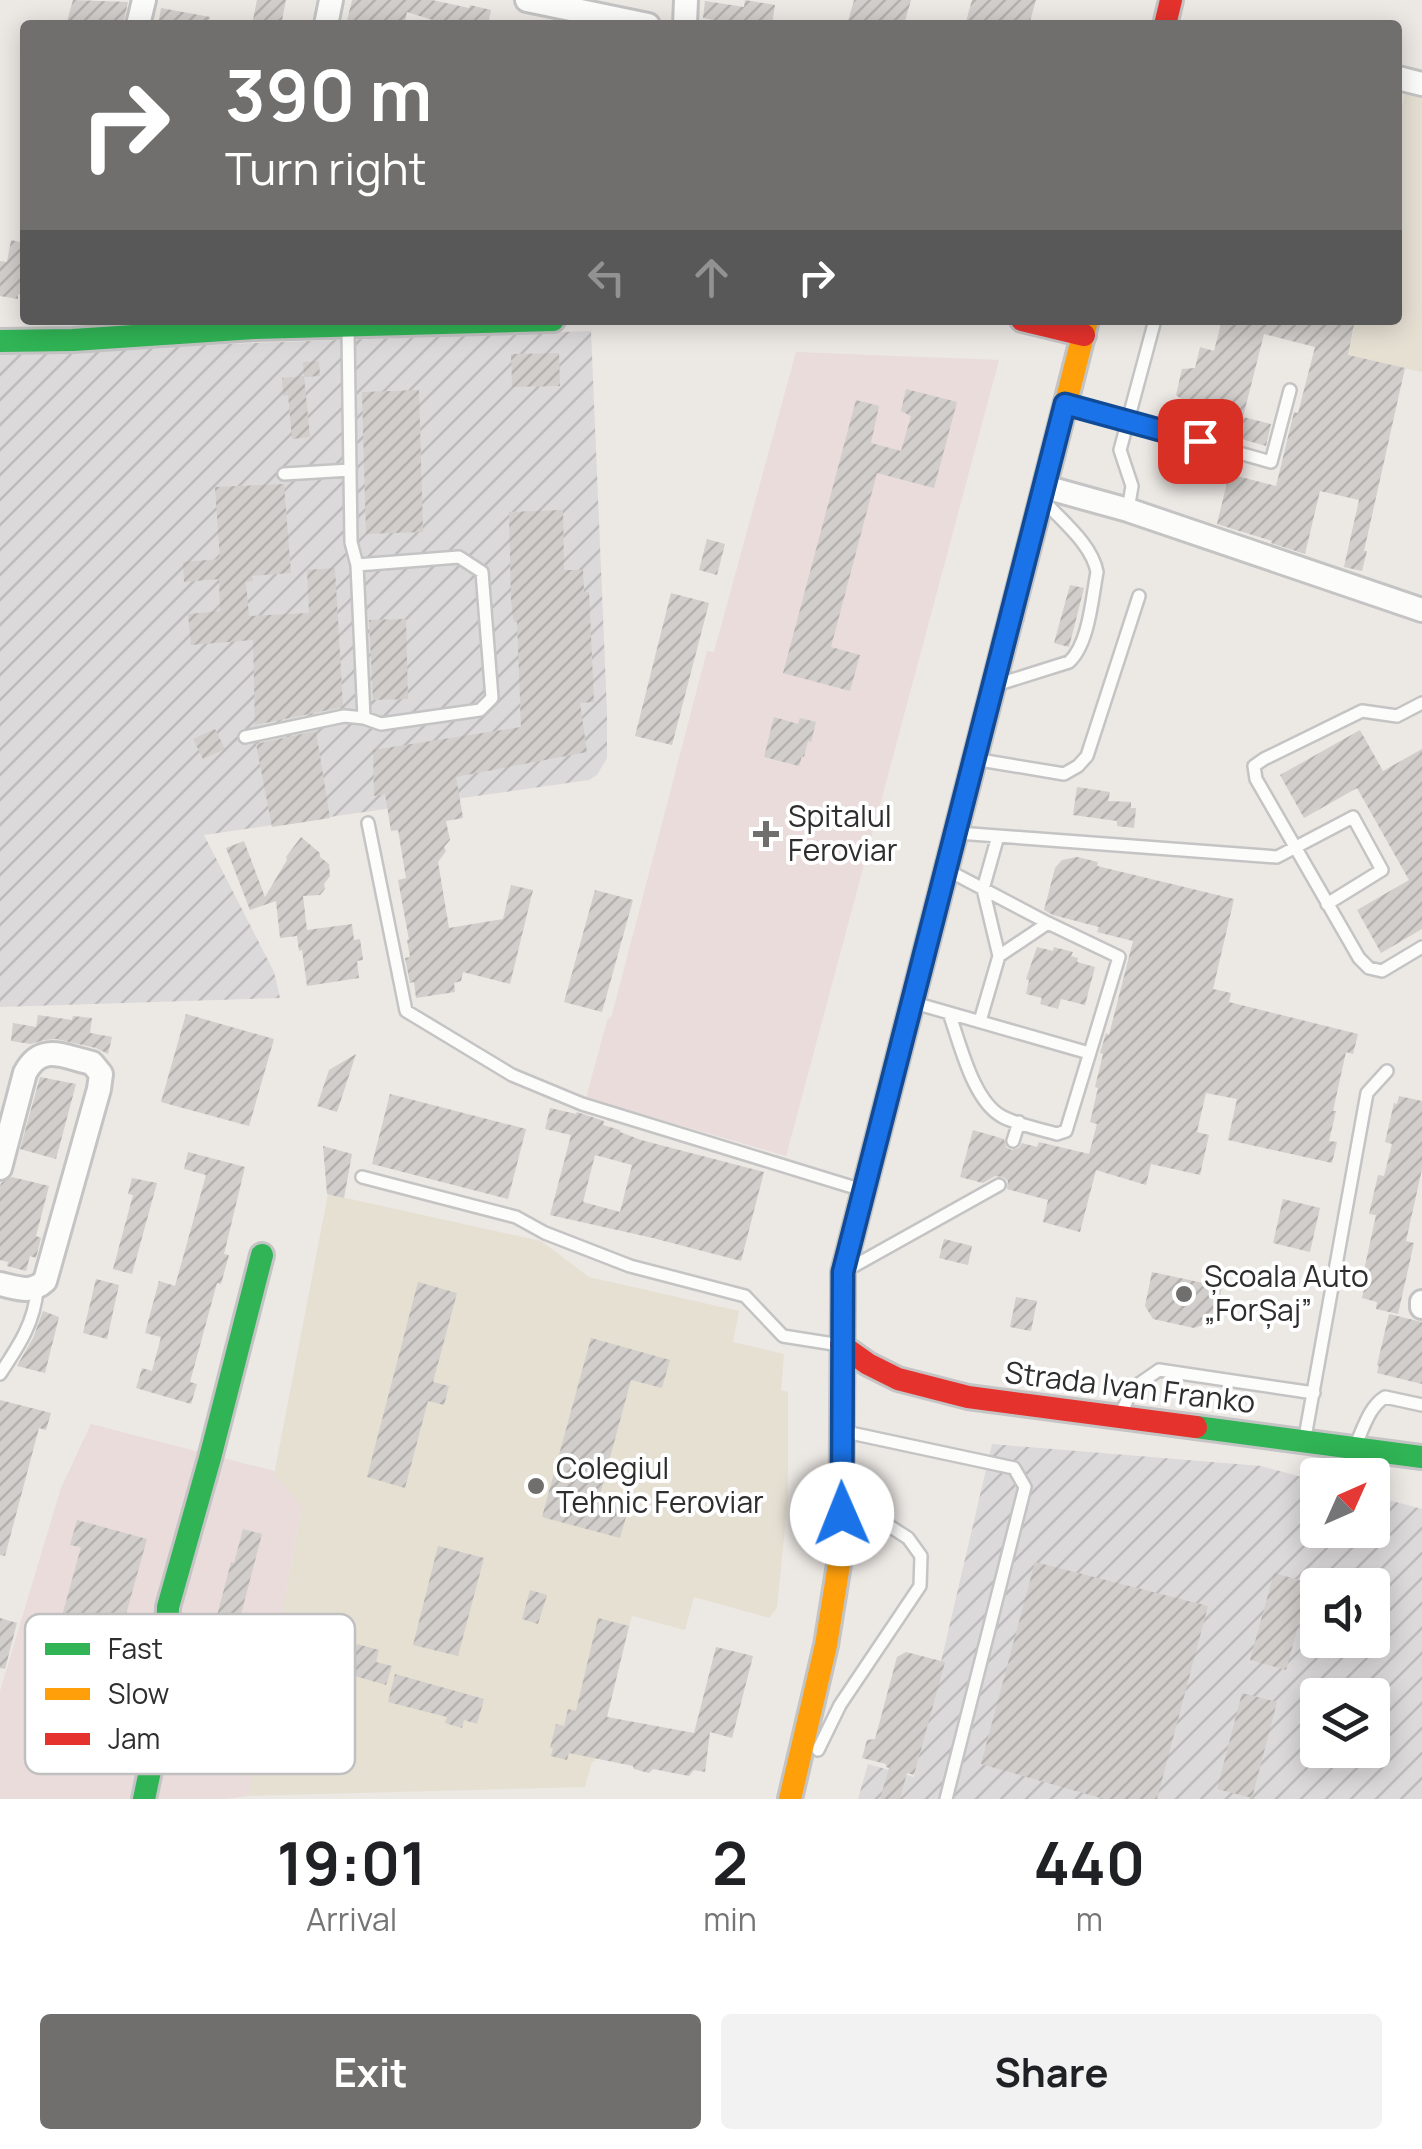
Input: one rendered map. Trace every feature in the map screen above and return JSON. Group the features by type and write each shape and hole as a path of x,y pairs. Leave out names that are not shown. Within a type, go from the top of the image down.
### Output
{"main road":[{"path":"0,341 75,330 225,325"},
{"path":"302,325 382,325"},
{"path":"792,1799 836,1598 842,1514 843,1272 1086,327"},
{"path":"168,1614 262,1255"},
{"name":"Strada Ivan Franko","path":"841,1345 898,1379 968,1397 1422,1457"},
{"path":"144,1799 149,1774"}],"street":[{"path":"527,0 624,20"},
{"path":"1044,493 1128,510 1422,610"},
{"path":"0,1168 25,1073 32,1060 46,1052 92,1063 100,1074 99,1089 46,1280 25,1290 0,1284"}],"lane":[{"path":"1128,510 1132,486 1120,450 1154,325"},
{"path":"348,326 351,542 358,566 364,718"},
{"path":"1065,404 1271,462 1290,390"},
{"path":"284,474 350,470"},
{"path":"995,685 1068,662 1081,645 1096,564 1044,493"},
{"path":"245,737 344,716 381,724 480,710 492,698 482,572 459,557 358,566"},
{"path":"976,760 1064,774 1078,766 1087,756 1139,596"},
{"path":"1422,703 1397,716 1362,711 1254,766 1256,780 1359,958 1369,968 1382,970 1422,946"},
{"path":"957,833 1277,857 1353,816 1382,870 1327,904"},
{"path":"368,823 406,1011 512,1076 582,1104 863,1190"},
{"path":"980,1021 999,956 984,889 998,836"},
{"path":"948,870 1119,957 1066,1131 1057,1134 1001,1117 986,1102 974,1082 949,1012"},
{"path":"999,956 1048,923"},
{"path":"914,1002 1089,1053"},
{"path":"1304,1441 1366,1093 1387,1070"},
{"path":"1014,1141 1019,1122"},
{"path":"362,1176 516,1217 630,1266 746,1296 783,1336 841,1345"},
{"path":"843,1272 998,1185"},
{"path":"0,1374 36,1310 36,1288"},
{"path":"1119,1417 1133,1388 1159,1370 1314,1393"},
{"path":"1354,1448 1379,1400 1384,1397 1422,1405"},
{"path":"842,1431 1014,1468 1024,1487 946,1799"},
{"path":"792,1799 840,1704 920,1586 921,1556 908,1538 880,1520 842,1514"}],"shaded area":[{"path":"1405,93 1422,97 1422,372 1348,356 1355,325 1402,325"},
{"path":"591,331 607,712 607,758 597,775 589,780 204,835 274,972 280,998 0,1007 0,352"},
{"name":"Spitalul Feroviar","path":"796,352 999,360 786,1156 586,1098 612,1015 707,651 714,652"},
{"name":"Colegiul Tehnic Feroviar","path":"328,1194 541,1241 589,1277 739,1311 733,1342 784,1354 781,1390 788,1392 788,1498 777,1608 769,1618 694,1597 685,1630 632,1616 595,1762 585,1787 248,1796 252,1774 355,1774 355,1614 282,1614 302,1506 274,1475"},
{"path":"91,1424 274,1471 302,1505 282,1614 25,1614 25,1774 252,1774 248,1796 0,1799 0,1691 61,1488"},
{"path":"992,1444 1261,1466 1300,1476 1300,1548 1390,1548 1390,1501 1422,1509 1422,1799 858,1799 868,1764 914,1777"}],"building":[{"path":"73,0 128,2 124,20 67,20"},
{"path":"257,0 286,0 282,20 253,20"},
{"path":"352,0 432,0 491,10 489,20 433,20 407,12 405,20 347,20"},
{"path":"745,0 775,5 773,20 703,18 705,1 744,7"},
{"path":"854,0 911,0 905,20 848,20"},
{"path":"972,0 1036,0 1030,20 966,20"},
{"path":"161,8 210,17 210,20 159,20"},
{"path":"11,240 20,242 18,299 0,296 0,261 7,262"},
{"path":"1221,325 1354,325 1348,355 1405,368 1362,571 1344,567 1359,500 1320,491 1305,554 1217,524 1229,474 1276,486 1315,347 1264,334 1243,417 1271,424 1266,446 1220,433 1219,438 1182,424 1187,404 1176,395 1182,369 1195,368 1200,347 1214,351"},
{"path":"559,353 560,386 512,387 511,354"},
{"path":"319,361 320,376 304,377 310,437 292,439 288,395 283,396 282,378 304,376 303,362"},
{"path":"906,389 957,402 934,488 877,473 831,647 860,655 850,691 783,673 856,400 879,406 871,443 901,451 911,416 901,411"},
{"path":"419,390 423,532 366,534 362,392"},
{"path":"284,484 291,573 252,576 253,581 246,582 249,616 309,613 307,570 335,568 343,707 255,725 253,640 191,645 188,614 220,611 219,579 184,582 183,562 220,559 215,487"},
{"path":"563,510 564,570 583,570 584,592 589,592 594,702 580,703 587,752 456,777 463,818 446,821 450,840 438,862 449,928 503,919 511,885 533,890 510,984 463,972 461,981 454,983 455,992 416,998 405,958 410,957 409,940 398,880 406,878 398,830 391,831 385,794 374,796 373,750 521,727 509,512"},
{"path":"707,539 725,544 717,575 699,570"},
{"path":"1070,585 1084,588 1069,647 1054,643"},
{"path":"671,593 709,603 672,745 635,736"},
{"path":"406,619 408,699 373,700 369,620"},
{"path":"774,717 798,724 800,718 816,722 799,766 764,757"},
{"path":"215,729 225,749 203,759 193,739"},
{"path":"1360,730 1383,771 1422,749 1422,929 1381,953 1357,910 1409,880 1357,788 1304,818 1280,775"},
{"path":"316,731 330,818 272,827 256,744"},
{"path":"1077,787 1110,792 1108,801 1131,802 1131,808 1136,808 1134,828 1117,826 1117,821 1073,815"},
{"path":"301,837 329,864 330,876 320,895 303,896 307,930 352,924 354,940 360,939 363,960 357,961 359,978 307,986 297,936 280,938 276,901 250,910 226,848 244,841 265,897"},
{"path":"1077,857 1098,862 1097,866 1234,899 1213,989 1231,993 1229,1002 1358,1034 1353,1054 1346,1052 1333,1111 1329,1141 1337,1142 1332,1163 1228,1140 1237,1099 1206,1093 1197,1132 1209,1135 1200,1175 1151,1164 1146,1185 1096,1170 1080,1232 1043,1222 1048,1200 1007,1189 1008,1181 1003,1177 995,1176 983,1183 960,1177 973,1130 1004,1139 1011,1150 1022,1143 1037,1147 1039,1142 1089,1154 1097,1124 1090,1122 1103,1054 1100,1053 1106,1033 1109,1035 1133,941 1097,932 1099,927 1044,910 1055,868 1062,860"},
{"path":"595,890 633,900 602,1012 564,1002"},
{"path":"1037,947 1073,952 1071,956 1078,958 1077,962 1095,967 1085,1005 1061,999 1058,1009 1040,1004 1042,998 1026,994 1026,979"},
{"path":"186,1014 274,1039 249,1126 161,1102"},
{"path":"38,1015 72,1020 73,1016 92,1018 90,1033 112,1037 108,1054 56,1039 31,1044 11,1041 13,1023 36,1027"},
{"path":"356,1054 337,1112 317,1106 329,1070"},
{"path":"40,1077 76,1084 56,1159 20,1149"},
{"path":"390,1094 526,1129 508,1199 372,1164"},
{"path":"1399,1096 1422,1101 1422,1169 1406,1241 1414,1243 1398,1314 1376,1309 1377,1302 1362,1298 1364,1290 1360,1289 1376,1215 1369,1214 1378,1175 1384,1176 1392,1144 1385,1142"},
{"path":"550,1108 577,1112 641,1140 764,1172 741,1261 550,1215 571,1135 545,1129","holes":["595,1155 632,1165 620,1212 583,1202"]},
{"path":"323,1146 352,1154 344,1198 327,1194"},
{"path":"188,1152 245,1167 224,1254 229,1255 221,1284 217,1283 190,1382 197,1384 191,1404 136,1388 142,1368 152,1371 161,1337 145,1333 159,1281 175,1286 206,1175 184,1169"},
{"path":"12,1177 49,1186 36,1236 41,1238 36,1258 30,1256 26,1271 0,1260 0,1187"},
{"path":"132,1178 157,1183 132,1274 113,1269 133,1195 128,1194"},
{"path":"1283,1199 1320,1208 1310,1252 1273,1243"},
{"path":"944,1239 972,1246 968,1265 939,1258"},
{"name":"Școala Auto „ForȘaj”","path":"1152,1272 1222,1287 1215,1316 1210,1315 1209,1323 1194,1328 1153,1319 1145,1306"},
{"path":"96,1279 119,1285 107,1339 83,1333"},
{"path":"418,1282 457,1293 433,1382 449,1386 444,1405 428,1401 405,1488 367,1477"},
{"path":"1016,1297 1037,1301 1031,1331 1010,1327"},
{"path":"43,1311 59,1317 45,1373 17,1366"},
{"path":"1389,1314 1422,1322 1422,1384 1377,1373"},
{"path":"591,1338 670,1360 662,1388 631,1380 598,1502 628,1510 620,1538 542,1517"},
{"path":"0,1400 51,1413 46,1430 39,1428 5,1556 0,1555"},
{"path":"77,1520 147,1539 126,1614 63,1614 81,1547 70,1545"},
{"path":"243,1529 262,1534 241,1614 217,1614 231,1562 234,1563"},
{"path":"438,1546 484,1558 458,1656 413,1645"},
{"path":"1035,1562 1208,1606 1157,1799 1104,1799 981,1764"},
{"path":"1274,1573 1300,1580 1300,1619 1286,1670 1250,1660"},
{"path":"530,1590 547,1595 538,1624 522,1619"},
{"path":"0,1618 17,1623 5,1669 0,1668"},
{"path":"598,1618 629,1626 607,1717 694,1733 716,1647 753,1656 732,1738 710,1732 705,1772 694,1770 689,1776 653,1769 649,1773 569,1753 567,1760 551,1756 556,1724 564,1726 568,1709 576,1711"},
{"path":"357,1644 379,1650 376,1662 392,1666 386,1685 355,1676"},
{"path":"906,1652 945,1662 914,1775 907,1773 900,1799 880,1799 889,1768 862,1758 867,1740 875,1739 897,1657"},
{"path":"395,1674 484,1699 477,1724 464,1720 462,1728 445,1723 447,1717 388,1702"},
{"path":"1242,1693 1277,1702 1252,1798 1217,1789"}],"traffic: fast":[{"path":"0,341 366,325"},
{"path":"843,1298 843,1272 1011,617"},
{"path":"168,1614 262,1255"},
{"path":"1196,1427 1422,1457"},
{"path":"144,1799 149,1774"}],"traffic: slow":[{"path":"1011,617 1086,325"},
{"path":"790,1799 826,1645 841,1552 843,1298"}],"traffic: jam":[{"path":"1166,20 1171,0"},
{"path":"1043,325 1084,335"},
{"path":"841,1345 898,1379 968,1397 1196,1427"}],"place":[{"name":"Spitalul Feroviar","path":"766,834"},
{"name":"Școala Auto „ForȘaj”","path":"1184,1294"},
{"name":"Colegiul Tehnic Feroviar","path":"536,1486"}],"route":[{"path":"842,1514 843,1272 1065,404 1200,441"}]}
